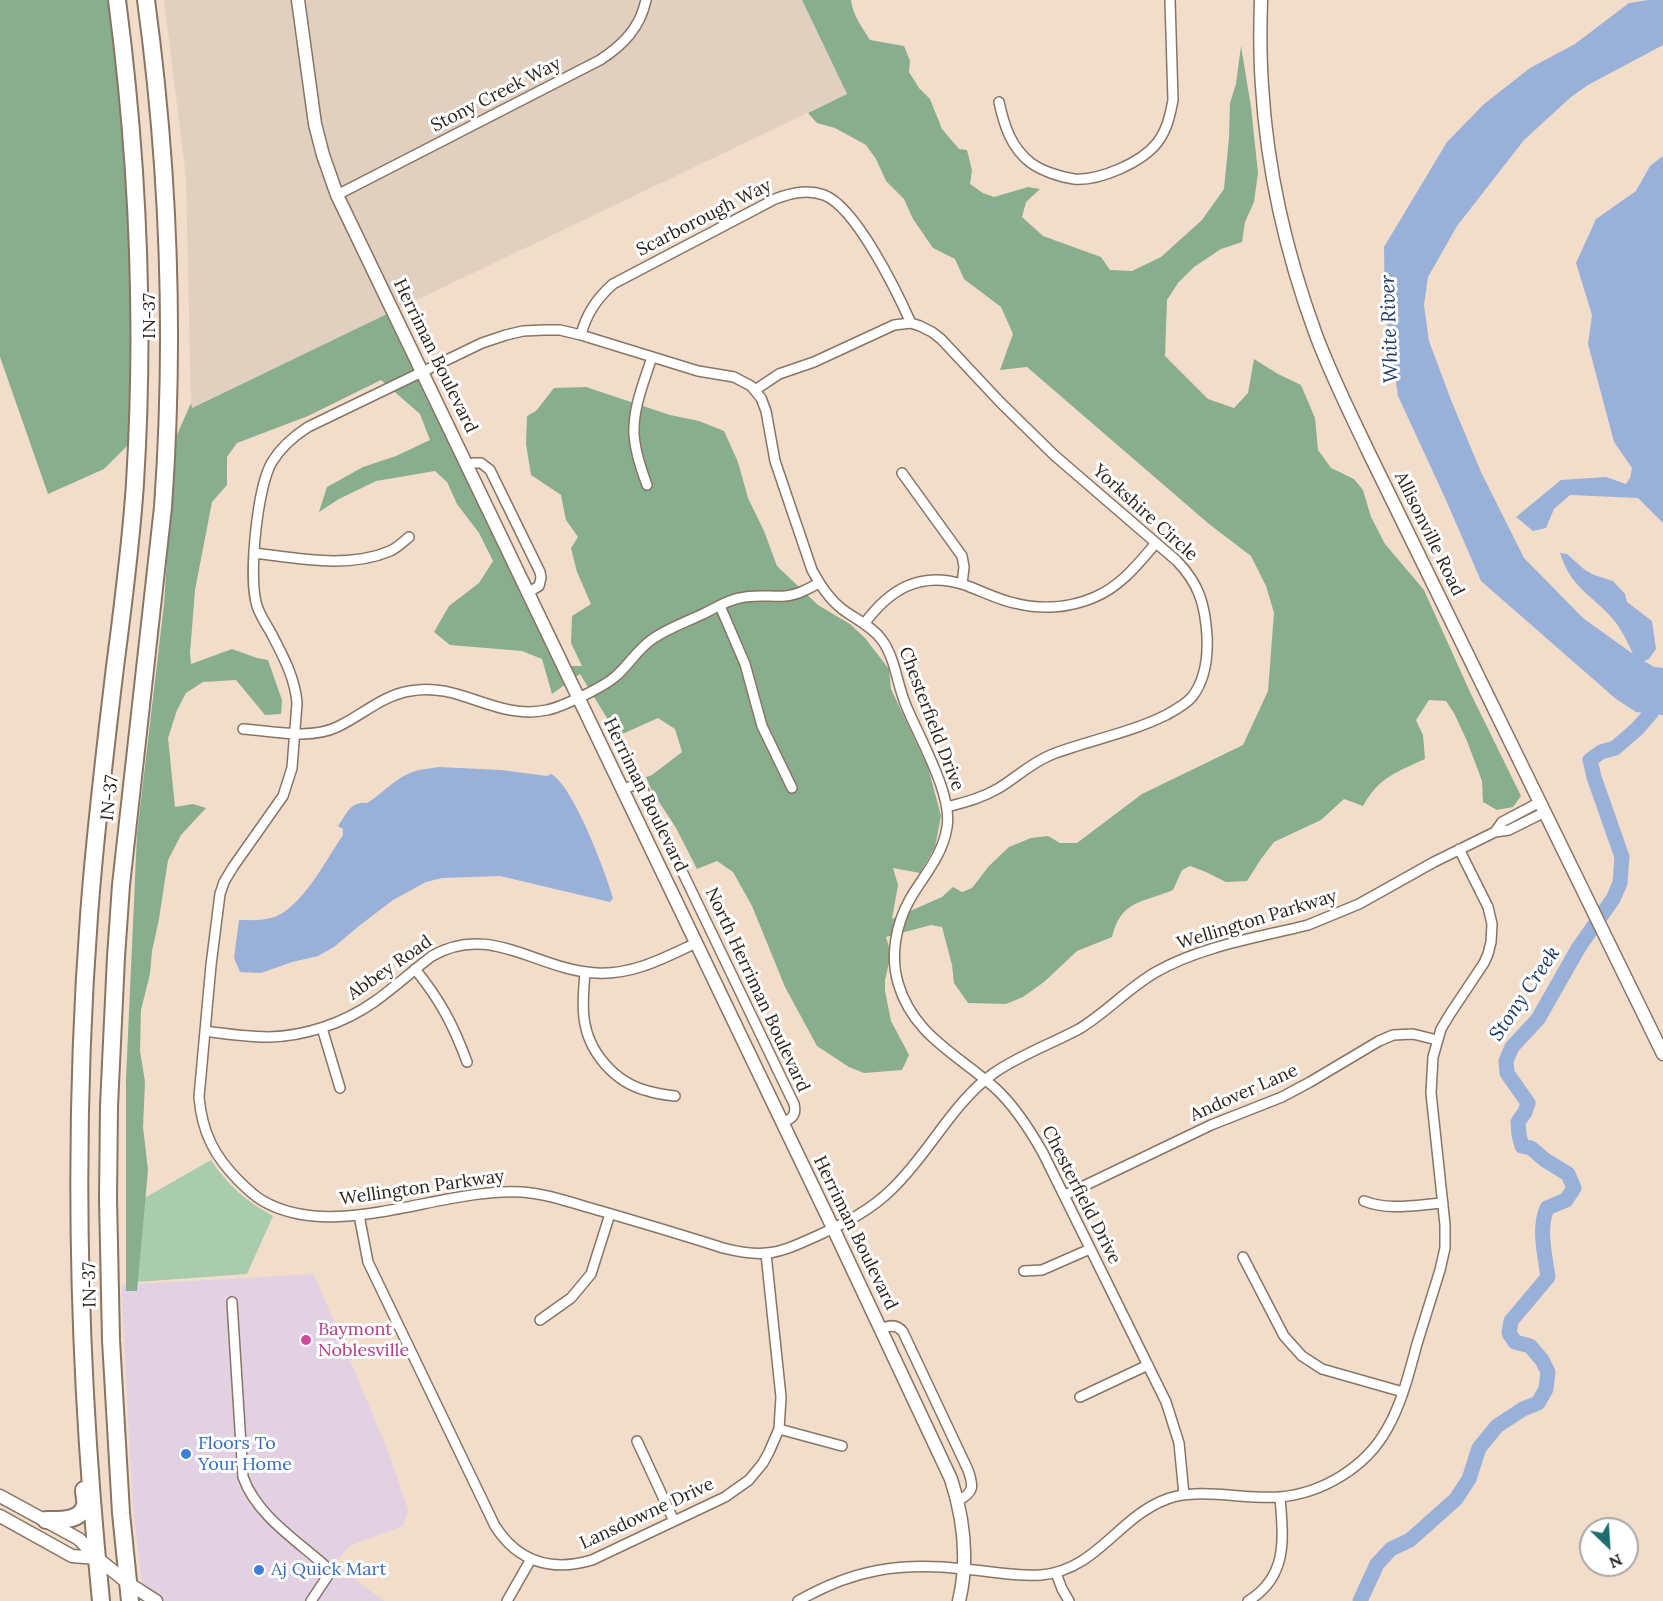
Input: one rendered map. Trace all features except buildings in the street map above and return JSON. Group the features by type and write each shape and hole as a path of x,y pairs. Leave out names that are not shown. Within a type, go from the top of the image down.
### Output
{"highway":[{"name":"IN-37","path":"101,1601 87,1436 80,1292 79,1137 82,1042 94,855 131,528 139,388 138,232 131,123 117,0"},
{"name":"IN-37","path":"130,1601 121,1513 111,1340 108,1198 110,1063 124,852 163,507 170,340 168,226 163,151 146,0"},
{"path":"46,1520 72,1518 79,1514 85,1506 74,1319 80,1292"}],"street":[{"name":"Herriman Boulevard","path":"298,0 315,124 322,155 338,195 945,1465 958,1501 965,1541 964,1569 958,1601"},
{"name":"Stony Creek Way","path":"338,195 600,60 617,49 633,31 642,15 646,0"},
{"path":"999,102 1010,138 1021,154 1031,163 1047,171 1075,179 1088,178 1116,170 1138,160 1161,137 1171,113 1173,100 1170,0"},
{"name":"Allisonville Road","path":"1261,0 1261,66 1269,150 1288,242 1316,335 1364,441 1663,1054"},
{"name":"Scarborough Way","path":"581,335 587,314 603,292 613,284 775,199 802,192 827,196 851,216 894,288 911,323"},
{"path":"423,372 506,334 560,330 698,371 734,377 755,390 779,374 814,362 894,325 911,323"},
{"name":"Yorkshire Circle","path":"911,323 932,332 941,339 1054,455 1186,570 1197,588 1204,608 1207,657 1203,676 1194,695 1183,705 1123,733 1041,759 985,796 947,807"},
{"path":"647,485 634,434 637,405 652,357"},
{"name":"Wellington Parkway","path":"423,372 308,427 292,438 273,460 266,477 261,500 253,582 257,605 291,674 297,694 292,768 283,796 233,867 220,894 199,1081 200,1110 212,1146 229,1170 262,1201 289,1212 313,1217 359,1215 502,1191 543,1195 747,1254 766,1254 791,1247 863,1212 891,1191 956,1111 985,1080 1008,1065 1079,1028 1153,974 1183,958 1206,950 1308,925 1359,904 1434,862 1495,832 1502,822 1542,807"},
{"name":"Chesterfield Drive","path":"755,390 766,411 775,460 812,570 819,583 840,608 877,634 890,655 904,700 942,788 947,807 948,826 941,849 910,899 902,917 896,938 897,981 906,1003 921,1026 995,1088 1030,1130 1065,1195 1166,1402 1180,1453 1184,1495"},
{"path":"468,466 481,463 490,470 535,562 541,582 537,588 529,592"},
{"path":"902,473 962,556 964,567 962,584"},
{"path":"255,553 316,560 347,560 365,558 392,550 409,537"},
{"path":"864,624 881,603 890,596 907,586 928,580 962,584 1024,605 1048,608 1068,606 1096,597 1113,587 1130,573 1156,543"},
{"path":"243,729 318,733 336,728 389,698 412,690 434,688 516,712 547,710 593,690 617,675 651,640 720,606 739,598 793,595 819,583"},
{"path":"720,606 745,664 762,726 792,788"},
{"name":"North Herriman Boulevard","path":"622,789 634,785 643,790 764,1041 795,1109 791,1119 782,1123"},
{"path":"798,1601 844,1578 880,1569 918,1566 1025,1575 1056,1573 1086,1559 1148,1508 1169,1498 1184,1495 1280,1497 1305,1492 1332,1482 1362,1461 1372,1450 1388,1429 1398,1407 1445,1248 1445,1225 1431,1093 1433,1057 1437,1040 1450,1014 1484,963 1491,942 1492,924 1488,907 1459,849"},
{"name":"Abbey Road","path":"205,1032 269,1037 322,1028 374,1002 442,950 458,945 476,943 503,947 563,968 613,973 641,968 696,943"},
{"path":"415,969 443,1007 467,1062"},
{"path":"585,972 584,1021 591,1043 602,1060 625,1081 640,1089 675,1096"},
{"path":"322,1028 340,1088"},
{"name":"Andover Lane","path":"1065,1195 1211,1125 1282,1097 1393,1035 1413,1034 1437,1040"},
{"path":"1364,1201 1376,1206 1387,1207 1443,1203"},
{"path":"540,1320 571,1298 591,1274 610,1214"},
{"name":"Lansdowne Drive","path":"359,1215 368,1262 500,1535 514,1549 531,1558 563,1566 592,1560 725,1497 740,1487 763,1463 779,1429 781,1397 766,1254"},
{"path":"1024,1270 1042,1270 1090,1249"},
{"path":"1243,1257 1275,1322 1288,1343 1302,1356 1322,1369 1403,1392"},
{"path":"232,1302 243,1477 248,1491 262,1510 331,1571 311,1601"},
{"path":"880,1329 893,1326 903,1332 968,1470 973,1485 965,1497 958,1501"},
{"path":"1080,1397 1148,1365"},
{"path":"779,1429 842,1446"},
{"path":"637,1441 674,1521"},
{"path":"0,1496 79,1539 97,1558 128,1583 156,1601"},
{"path":"1248,1601 1267,1584 1276,1570 1283,1538 1280,1497"},
{"path":"0,1516 72,1556 97,1558"},
{"path":"507,1601 531,1558"},
{"path":"1056,1573 1069,1601"}],"shaded area":[{"path":"164,0 802,0 847,94 191,408 186,178"},
{"path":"314,1274 390,1456 408,1510 403,1526 349,1546 337,1562 348,1575 385,1601 144,1601 133,1508 121,1285"}],"green space":[{"path":"0,0 112,0 135,177 138,435 104,469 48,494 0,357"},
{"path":"802,0 851,0 856,16 870,40 904,46 910,61 909,72 919,88 930,99 942,129 959,149 967,150 972,170 970,184 994,197 1028,187 1040,189 1026,202 1022,217 1043,236 1101,257 1110,270 1132,271 1161,257 1202,220 1224,189 1230,103 1236,84 1241,46 1251,107 1258,173 1254,202 1245,222 1242,242 1221,249 1194,267 1178,283 1167,300 1165,356 1208,399 1234,408 1248,393 1254,359 1301,385 1315,418 1318,450 1331,468 1354,479 1363,490 1371,517 1385,544 1424,590 1470,692 1521,796 1513,807 1497,810 1483,802 1482,781 1454,713 1446,701 1429,700 1416,720 1423,735 1425,759 1382,782 1363,806 1344,799 1321,820 1274,842 1247,881 1226,882 1190,866 1182,870 1173,890 1127,909 1116,925 1112,937 1077,951 1044,982 1023,997 1006,1004 968,1003 954,983 952,965 942,927 931,925 886,937 891,954 885,991 891,1021 909,1055 902,1070 864,1073 849,1067 817,1046 785,987 752,906 733,872 717,861 697,869 676,828 652,791 646,777 682,752 675,729 658,718 618,736 580,674 552,694 542,659 522,651 450,645 434,632 449,606 479,583 493,561 479,533 457,504 447,482 435,471 376,481 339,499 319,512 327,487 363,467 396,456 430,440 420,414 381,380 308,416 237,443 227,457 227,485 212,502 195,590 191,664 232,649 268,660 282,700 281,714 265,715 236,680 203,682 186,693 177,710 168,738 175,807 193,804 206,808 181,835 168,860 150,974 141,1010 140,1051 145,1082 143,1127 148,1170 137,1291 126,1291 126,1079 137,834 164,604 175,439 191,403 192,408 387,314 558,666 582,666 571,643 572,616 591,604 577,572 571,548 578,537 566,520 561,495 531,475 526,444 527,416 536,411 554,388 586,387 670,415 699,421 724,431 738,462 748,498 777,566 818,605 850,624 865,638 889,669 891,689 928,767 941,816 935,847 920,873 893,868 898,885 892,919 942,897 953,887 962,892 972,888 989,866 1009,847 1031,838 1048,836 1060,843 1077,843 1142,794 1243,745 1268,691 1274,613 1266,586 1251,556 1209,524 1027,367 1000,370 1013,334 1001,307 964,279 955,259 933,248 913,219 904,199 886,181 876,159 866,145 835,128 817,123 808,113 847,94"},
{"path":"211,1160 238,1192 273,1216 247,1274 136,1282 134,1204"}],"water":[{"name":"White River","path":"1663,0 1663,45 1588,85 1571,97 1524,140 1457,226 1428,277 1424,305 1429,341 1451,400 1481,472 1524,558 1583,618 1633,654 1615,622 1575,582 1564,565 1560,553 1567,554 1594,575 1613,581 1625,594 1627,602 1652,621 1656,649 1649,659 1644,661 1654,667 1663,668 1663,715 1636,712 1616,699 1481,581 1398,396 1385,310 1384,247 1447,142 1484,104 1530,68 1575,44 1629,3"},
{"path":"1663,156 1663,523 1638,498 1570,495 1554,509 1546,528 1533,531 1516,517 1561,480 1606,477 1626,484 1630,478 1632,468 1614,442 1588,344 1592,315 1576,263 1596,219 1636,191 1650,166"},
{"path":"438,767 501,770 547,776 551,774 560,781 588,831 613,898 610,902 500,876 442,878 426,882 393,900 334,947 318,956 261,973 240,972 234,958 239,920 271,918 292,906 312,883 343,835 343,829 338,826 353,806 367,803 398,779 410,773"}],"waterway":[{"name":"Stony Creek","path":"1360,1601 1377,1564 1391,1549 1410,1540 1456,1499 1469,1479 1479,1448 1497,1426 1523,1409 1538,1403 1546,1389 1548,1372 1542,1360 1530,1346 1515,1342 1509,1333 1511,1321 1548,1277 1543,1233 1547,1208 1566,1200 1574,1188 1568,1174 1531,1148 1522,1146 1518,1122 1528,1103 1507,1073 1506,1061 1512,1047 1538,1019 1579,947 1613,899 1620,883 1622,857 1590,760 1601,752 1615,748 1637,729 1651,713 1660,696"}],"place":[{"name":"Baymont Noblesville","path":"306,1340"},
{"name":"Floors To Your Home","path":"186,1454"},
{"name":"Aj Quick Mart","path":"259,1570"}]}
